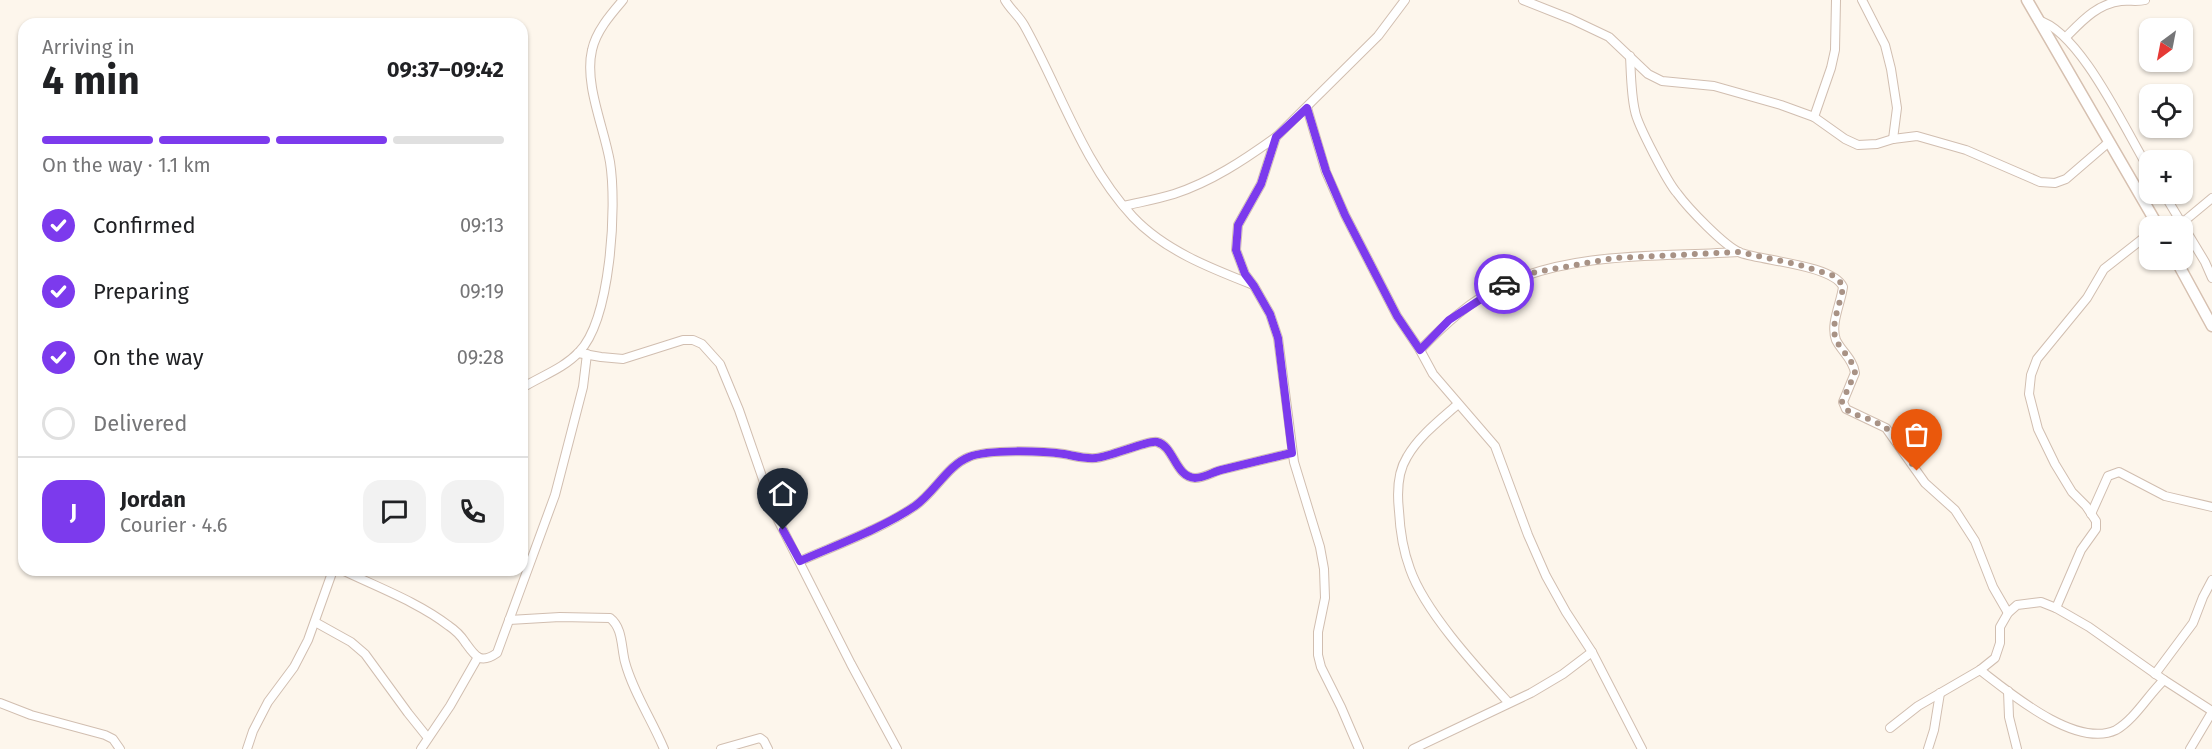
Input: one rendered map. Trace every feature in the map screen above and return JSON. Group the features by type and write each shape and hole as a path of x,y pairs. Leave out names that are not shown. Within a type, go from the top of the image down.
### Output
{"main road":[{"path":"2027,0 2152,216"},
{"path":"2181,270 2212,326"}],"street":[{"path":"528,568 555,495 583,387 583,354 602,305 614,213 610,164 590,78 592,50 598,33 623,0"},
{"path":"1005,0 1023,23 1088,153 1110,189 1133,218 1157,238 1184,255 1254,286"},
{"path":"1124,206 1175,193 1211,178 1249,157 1276,137 1307,108 1378,36 1405,0"},
{"path":"1523,0 1571,19 1609,38 1648,74 1662,81 1714,86 1814,117 1845,139 1858,145 1877,144 1917,136 1944,142 1992,160 2040,182 2055,183 2066,179 2109,142"},
{"path":"1814,117 1835,50 1836,0"},
{"path":"1862,0 1885,45 1891,69 1897,108 1893,139"},
{"path":"2066,37 2092,12 2105,5 2122,1 2145,0"},
{"path":"2038,20 2052,26 2066,37 2099,84 2139,152"},
{"path":"1629,56 1635,113 1676,192 1718,236 1739,252"},
{"path":"1307,108 1326,171 1345,215 1397,316 1433,374 1495,446 1546,576 1592,652 1642,749"},
{"path":"1276,137 1261,184 1238,225 1236,250 1245,274 1270,314 1278,338 1292,453 1320,547 1324,569 1325,598 1318,633 1318,655 1355,746"},
{"path":"2190,216 2212,198"},
{"path":"2056,608 2081,550 2096,529 2096,521 2060,473 2038,429 2030,394 2031,375 2037,359 2087,298 2104,268 2139,241"},
{"path":"2193,242 2212,278"},
{"path":"1420,350 1449,320 1501,286 1531,273 1614,258 1739,252 1796,264 1832,275 1843,287 1834,328 1835,337 1841,349 1849,357 1855,373 1842,402 1846,409 1886,428 1925,483 1955,510 1975,541 2008,613"},
{"path":"528,385 583,354 623,359 683,340 693,340 711,352 720,364 739,410 775,514 897,749"},
{"path":"1458,404 1415,444 1405,459 1399,476 1400,536 1410,571 1424,598 1478,670 1508,702"},
{"path":"800,561 878,526 915,506 936,488 951,469 968,457 981,454 1055,453 1078,458 1098,458 1148,442 1158,442 1165,447 1183,472 1192,478 1198,478 1292,453"},
{"path":"2091,514 2108,476 2119,472 2165,496 2212,507"},
{"path":"246,749 268,702 294,667 315,622 331,576"},
{"path":"354,576 436,616 454,629 464,640 471,653 490,659 497,653 525,576"},
{"path":"2156,674 2193,623 2212,580"},
{"path":"1890,728 1918,706 1980,670 1995,658 2000,643 2000,627 2008,613 2017,605 2041,602 2089,627 2212,711 2190,749"},
{"path":"509,620 560,617 610,618 616,622 625,664 664,749"},
{"path":"315,622 351,642 365,654 428,738"},
{"path":"1413,749 1531,693 1563,674 1592,652"},
{"path":"421,749 450,706 478,657"},
{"path":"1980,670 2029,708 2066,730 2101,735 2116,730 2164,680"},
{"path":"2008,692 2009,717 2017,749"},
{"path":"1928,749 1934,730 1940,693"},
{"path":"0,703 32,715 105,735 113,739 120,749"},
{"path":"721,749 760,738 768,749"}],"way so far":[{"path":"1504,284 1531,273 1614,258 1739,252 1796,264 1816,272 1832,275 1843,287 1834,328 1835,337 1841,349 1849,357 1855,373 1842,402 1849,412 1886,428 1917,471"}],"route":[{"path":"783,530 800,561 878,526 915,506 936,488 951,469 968,457 981,454 1055,453 1088,459 1112,455 1148,442 1158,442 1165,447 1183,472 1192,478 1198,478 1292,453 1284,372 1278,338 1270,314 1245,274 1236,250 1238,225 1261,184 1276,137 1307,108 1326,171 1345,215 1397,316 1420,350 1449,320 1504,284"}]}
